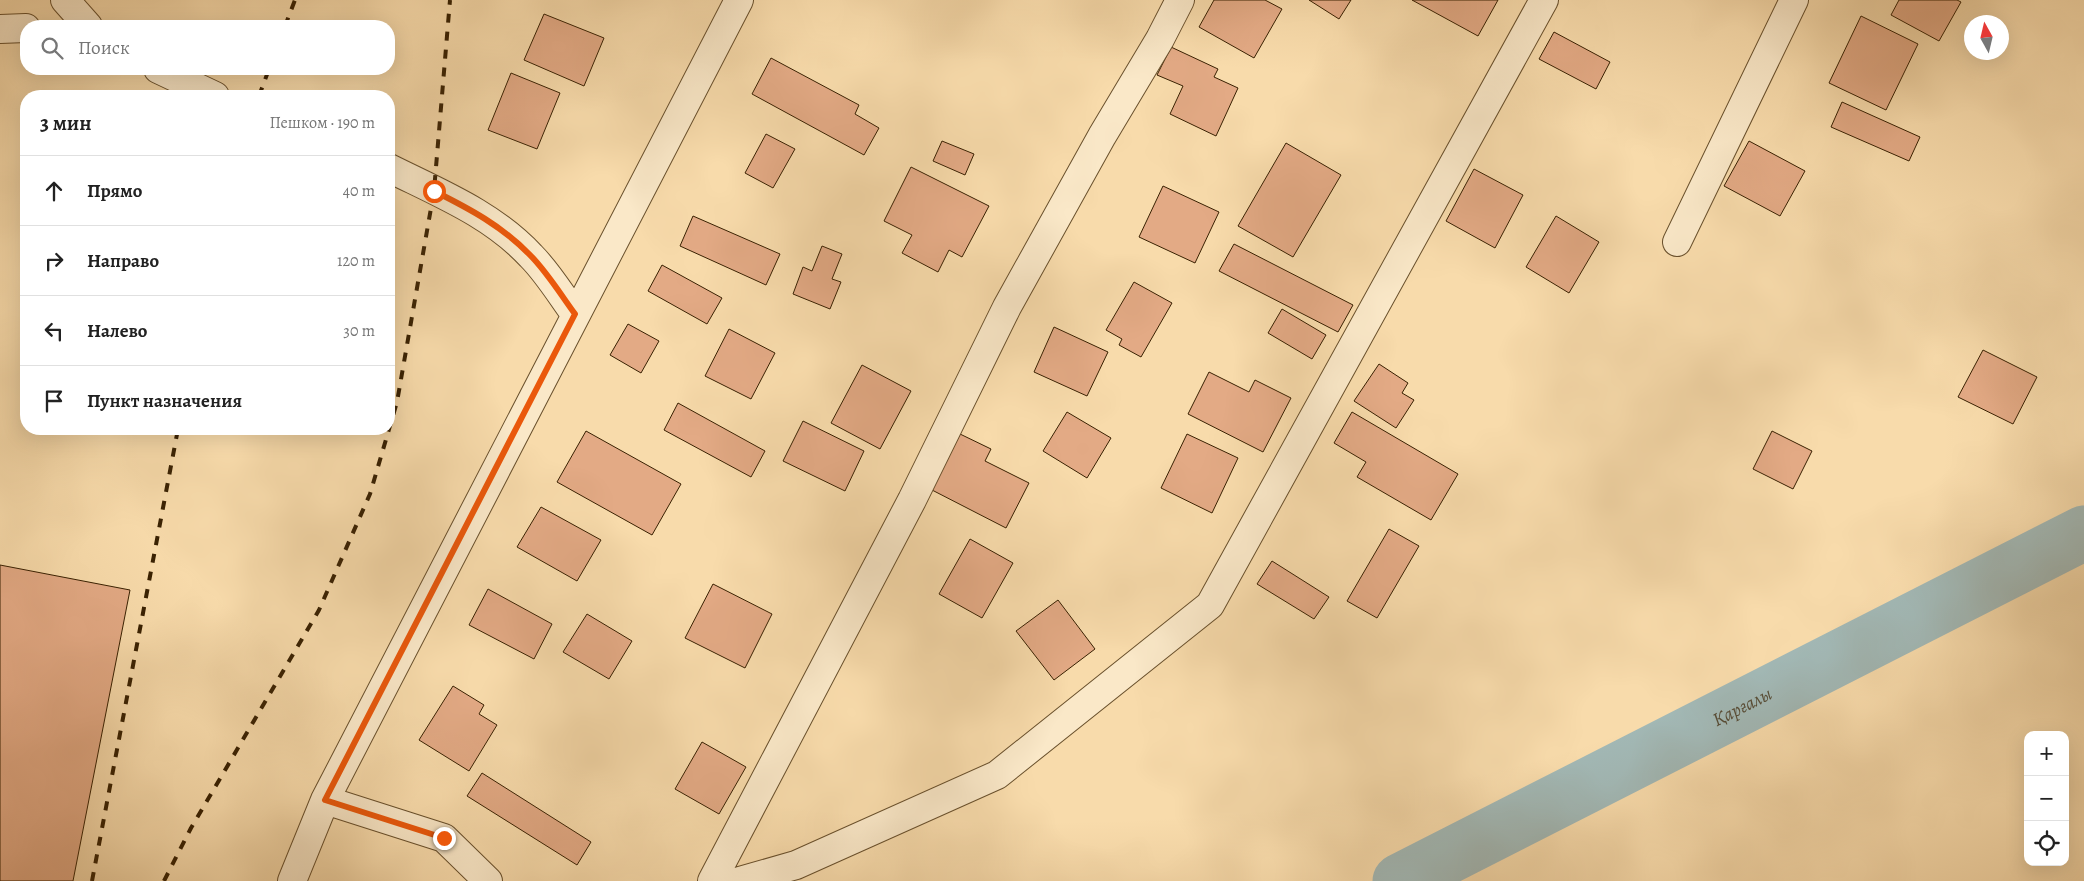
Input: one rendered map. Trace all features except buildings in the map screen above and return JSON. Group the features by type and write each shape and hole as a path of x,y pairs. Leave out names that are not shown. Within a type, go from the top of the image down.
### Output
{"street":[{"path":"65,0 83,20"},
{"path":"292,881 325,800 739,0"},
{"path":"712,881 912,500 1007,307 1102,136 1160,39 1180,0"},
{"path":"740,881 796,865 997,775 1210,605 1544,0"},
{"path":"1677,242 1794,0"},
{"path":"0,29 20,28"},
{"path":"171,75 202,90"},
{"path":"395,171 478,213 510,235 532,257 575,314"},
{"path":"325,800 444,838 488,881"}],"waterway":[{"name":"Қарғалы","path":"1400,881 2084,533"}],"railway":[{"path":"287,20 295,0"},
{"path":"395,409 434,191 450,0"},
{"path":"261,90 267,75"},
{"path":"92,881 177,435"},
{"path":"164,881 191,828 319,610 370,494 387,435"}],"route":[{"path":"434,191 478,213 510,235 532,257 575,314 325,800 444,838"}]}
